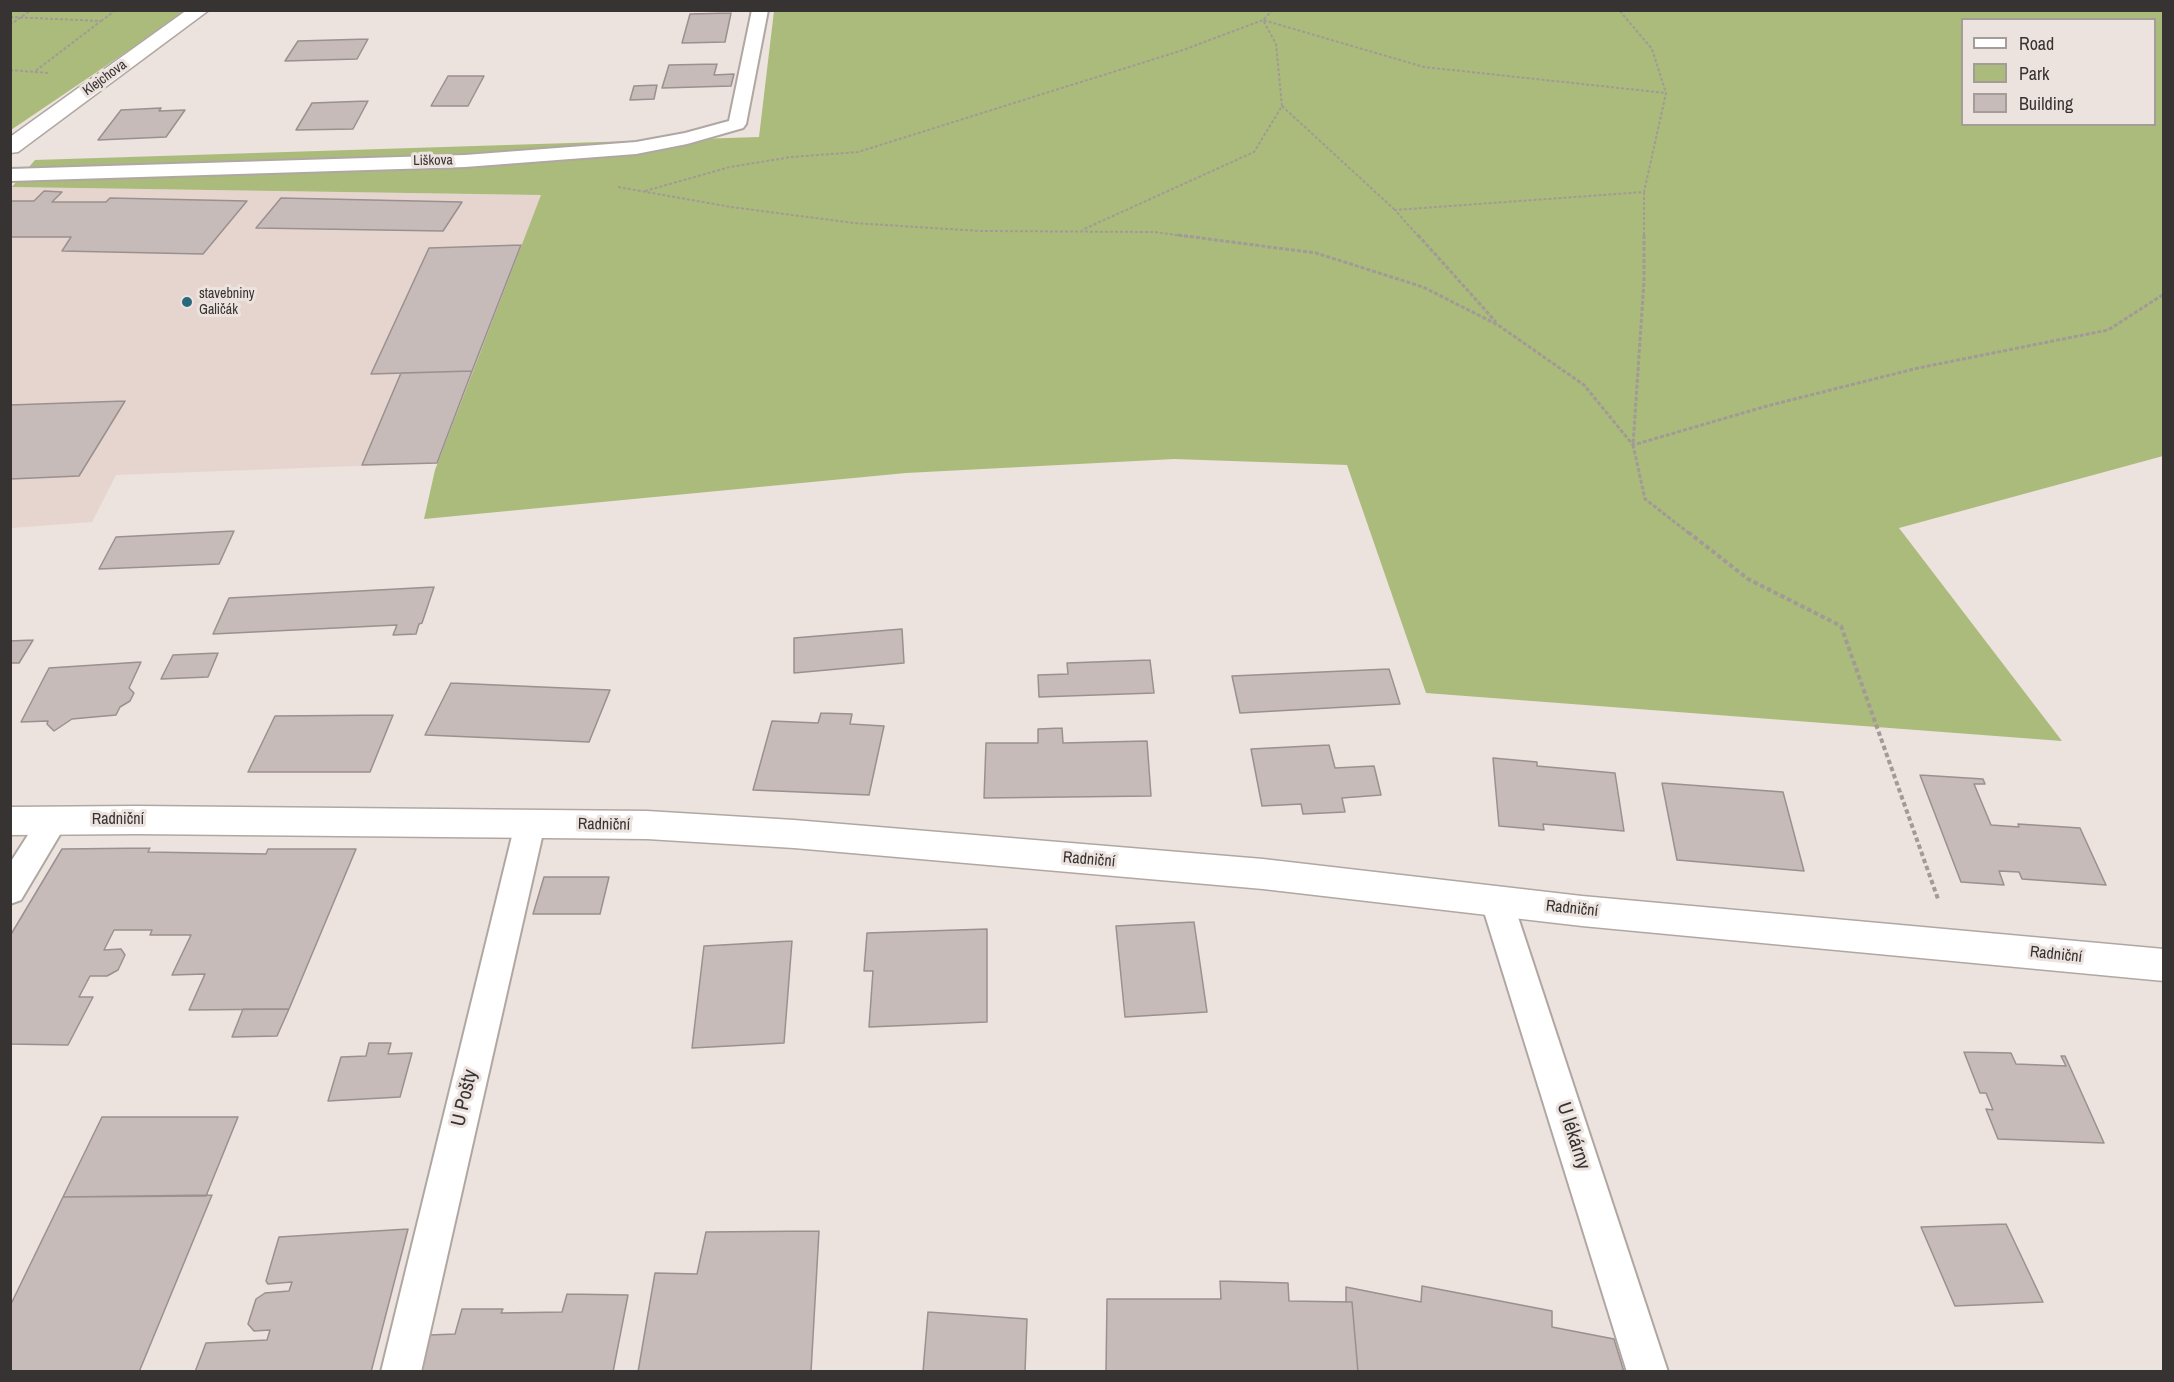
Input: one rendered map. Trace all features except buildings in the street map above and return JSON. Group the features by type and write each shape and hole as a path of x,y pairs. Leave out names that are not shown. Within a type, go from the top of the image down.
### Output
{"street":[{"name":"Klejchova","path":"10,147 200,10"},
{"name":"Radniční","path":"10,821 647,825 794,834 1263,874 1497,902 2163,965"}],"lane":[{"name":"Liškova","path":"10,175 476,160 590,153 636,148 687,138 737,124 759,10"},
{"path":"10,891 53,821"},
{"name":"U Pošty","path":"401,1371 530,824"},
{"name":"U lékárny","path":"1497,902 1648,1371"}],"path":[{"path":"10,25 31,10"},
{"path":"34,72 116,10"},
{"path":"644,192 730,167 791,157 858,152 1182,50 1263,20 1273,10"},
{"path":"1619,10 1652,49 1666,93 1644,192 1644,281 1633,445 1646,499 1748,579 1841,626 1954,945"},
{"path":"10,17 101,21"},
{"path":"1263,20 1424,67 1666,93"},
{"path":"1079,231 1254,152 1282,106 1276,44 1263,20"},
{"path":"1282,106 1395,210 1498,325"},
{"path":"609,186 854,223 980,231 1155,232 1316,253 1423,287 1498,325 1584,386 1633,445"},
{"path":"1395,210 1644,192"},
{"path":"1633,445 1767,406 1918,368 2108,330 2163,294"}],"shaded area":[{"path":"11,187 542,195 437,463 116,475 92,522 11,528"}],"green space":[{"path":"11,11 187,11 11,130"},
{"path":"774,11 2163,11 2163,456 1899,528 2062,741 1426,693 1347,465 1174,459 906,473 424,519 435,470 541,195 12,187 35,160 759,137"}],"place":[{"name":"stavebniny Galičák","path":"187,302"}]}
